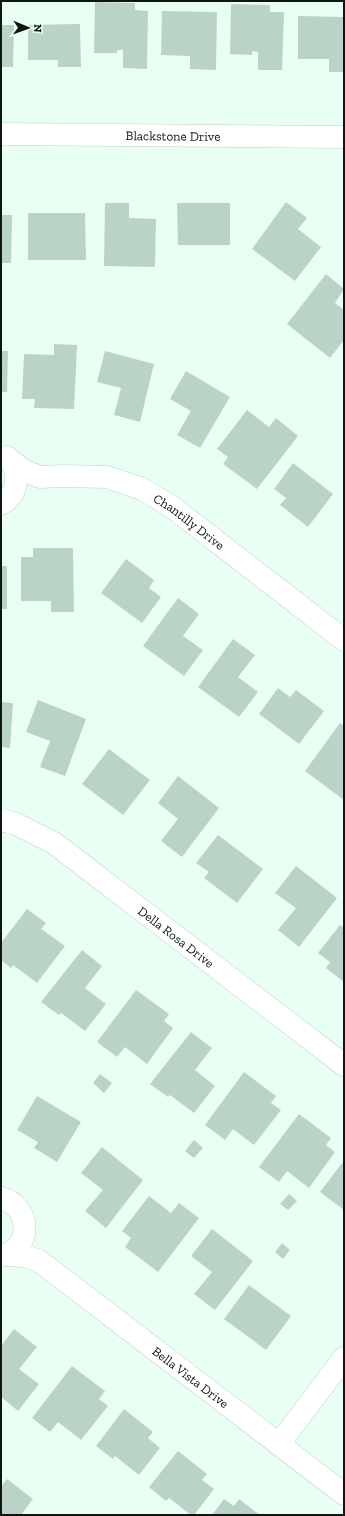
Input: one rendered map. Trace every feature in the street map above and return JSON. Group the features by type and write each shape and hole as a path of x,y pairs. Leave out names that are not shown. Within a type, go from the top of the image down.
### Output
{"street":[{"name":"Blackstone Drive","path":"1,134 344,137"},
{"name":"Chantilly Drive","path":"6,456 25,471 40,477 107,477 142,489 172,507 344,640"},
{"path":"6,456 15,468 16,478 15,487 6,500"},
{"path":"6,500 26,484 40,477"},
{"name":"Della Rosa Drive","path":"1,820 16,824 54,843 344,1065"},
{"name":"Bella Vista Drive","path":"1,1198 12,1202 19,1209 24,1218 30,1245 38,1260"},
{"name":"Bella Vista Drive","path":"2,1256 12,1252 19,1245 24,1237 25,1228"},
{"name":"Bella Vista Drive","path":"2,1256 23,1256 38,1260 344,1494"},
{"path":"279,1444 344,1358"}],"building":[{"path":"95,2 135,3 135,10 148,11 147,69 123,68 123,50 117,50 117,53 94,53"},
{"path":"231,4 270,5 270,12 284,12 282,70 258,70 258,52 252,51 252,55 230,54"},
{"path":"162,11 217,12 216,70 190,69 190,56 161,55"},
{"path":"298,16 344,17 344,72 329,72 329,59 298,59"},
{"path":"80,24 81,67 58,67 58,60 28,60 28,25"},
{"path":"1,25 14,25 13,67 1,67"},
{"path":"286,202 307,218 298,229 321,247 295,281 252,249"},
{"path":"105,203 129,203 129,218 156,219 155,267 104,266"},
{"path":"177,203 230,203 230,245 178,245"},
{"path":"28,213 85,213 86,260 28,260"},
{"path":"1,215 12,215 11,263 1,263"},
{"path":"326,274 344,289 335,303 344,310 344,340 330,358 287,324"},
{"path":"54,344 77,345 74,409 34,408 35,399 22,399 24,354 54,355"},
{"path":"1,351 8,351 7,392 1,392"},
{"path":"105,351 154,364 140,422 114,415 121,388 97,382"},
{"path":"186,371 230,397 200,448 177,435 191,411 170,399"},
{"path":"247,410 269,427 276,418 298,436 257,489 223,464 228,457 217,449"},
{"path":"293,463 333,494 308,527 280,505 286,498 274,489"},
{"path":"33,548 73,548 74,612 51,612 51,601 21,601 21,557 33,557"},
{"path":"126,559 154,580 149,588 161,597 142,623 101,593"},
{"path":"1,566 7,566 7,609 1,609"},
{"path":"178,598 199,614 183,636 203,650 184,676 143,646"},
{"path":"233,639 255,655 238,677 258,692 239,717 198,687"},
{"path":"278,688 290,697 296,690 324,711 299,744 259,714"},
{"path":"38,700 86,719 65,776 40,767 50,741 26,732"},
{"path":"1,702 13,703 10,748 1,747"},
{"path":"340,723 344,726 344,800 305,771"},
{"path":"109,749 150,780 123,815 82,784"},
{"path":"178,776 219,808 182,857 161,841 178,819 158,803"},
{"path":"218,835 263,869 237,903 204,878 209,872 196,863"},
{"path":"296,866 337,898 299,947 278,930 296,908 275,893"},
{"path":"27,909 46,923 41,929 65,946 37,983 13,965 11,968 1,960 1,943"},
{"path":"340,925 344,928 344,982 326,968 330,962 318,953"},
{"path":"82,950 102,966 85,988 106,1004 85,1031 61,1013 59,1015 41,1002"},
{"path":"136,990 169,1014 164,1021 173,1028 147,1064 125,1047 117,1057 97,1042"},
{"path":"191,1032 212,1048 195,1070 215,1086 194,1113 170,1095 168,1097 150,1084"},
{"path":"244,1072 276,1096 271,1103 281,1110 254,1145 233,1129 225,1140 205,1125"},
{"path":"100,1074 112,1083 104,1093 93,1083"},
{"path":"37,1096 81,1122 57,1162 34,1148 38,1142 17,1130"},
{"path":"299,1114 331,1138 326,1145 335,1152 309,1188 287,1171 279,1182 259,1167"},
{"path":"194,1140 203,1148 194,1158 185,1151"},
{"path":"102,1147 143,1180 106,1228 85,1211 103,1190 81,1173"},
{"path":"342,1163 344,1164 344,1210 320,1192"},
{"path":"289,1194 297,1201 288,1210 280,1204"},
{"path":"149,1196 171,1213 179,1203 199,1218 158,1272 125,1247 131,1238 122,1231"},
{"path":"212,1229 253,1261 215,1310 194,1294 212,1272 191,1256"},
{"path":"282,1243 290,1250 283,1259 275,1252"},
{"path":"249,1285 291,1316 266,1350 224,1319"},
{"path":"14,1329 37,1347 19,1369 39,1384 18,1411 1,1397 1,1346"},
{"path":"72,1366 105,1391 99,1399 108,1406 81,1440 58,1422 50,1432 32,1418"},
{"path":"124,1409 153,1432 148,1438 160,1448 139,1475 115,1456 113,1459 96,1446"},
{"path":"178,1451 207,1474 202,1480 214,1489 194,1515 191,1515 169,1498 166,1501 149,1487"},
{"path":"7,1479 33,1499 21,1515 1,1515 1,1487"},
{"path":"224,1499 234,1506 239,1499 260,1515 212,1515"}]}
